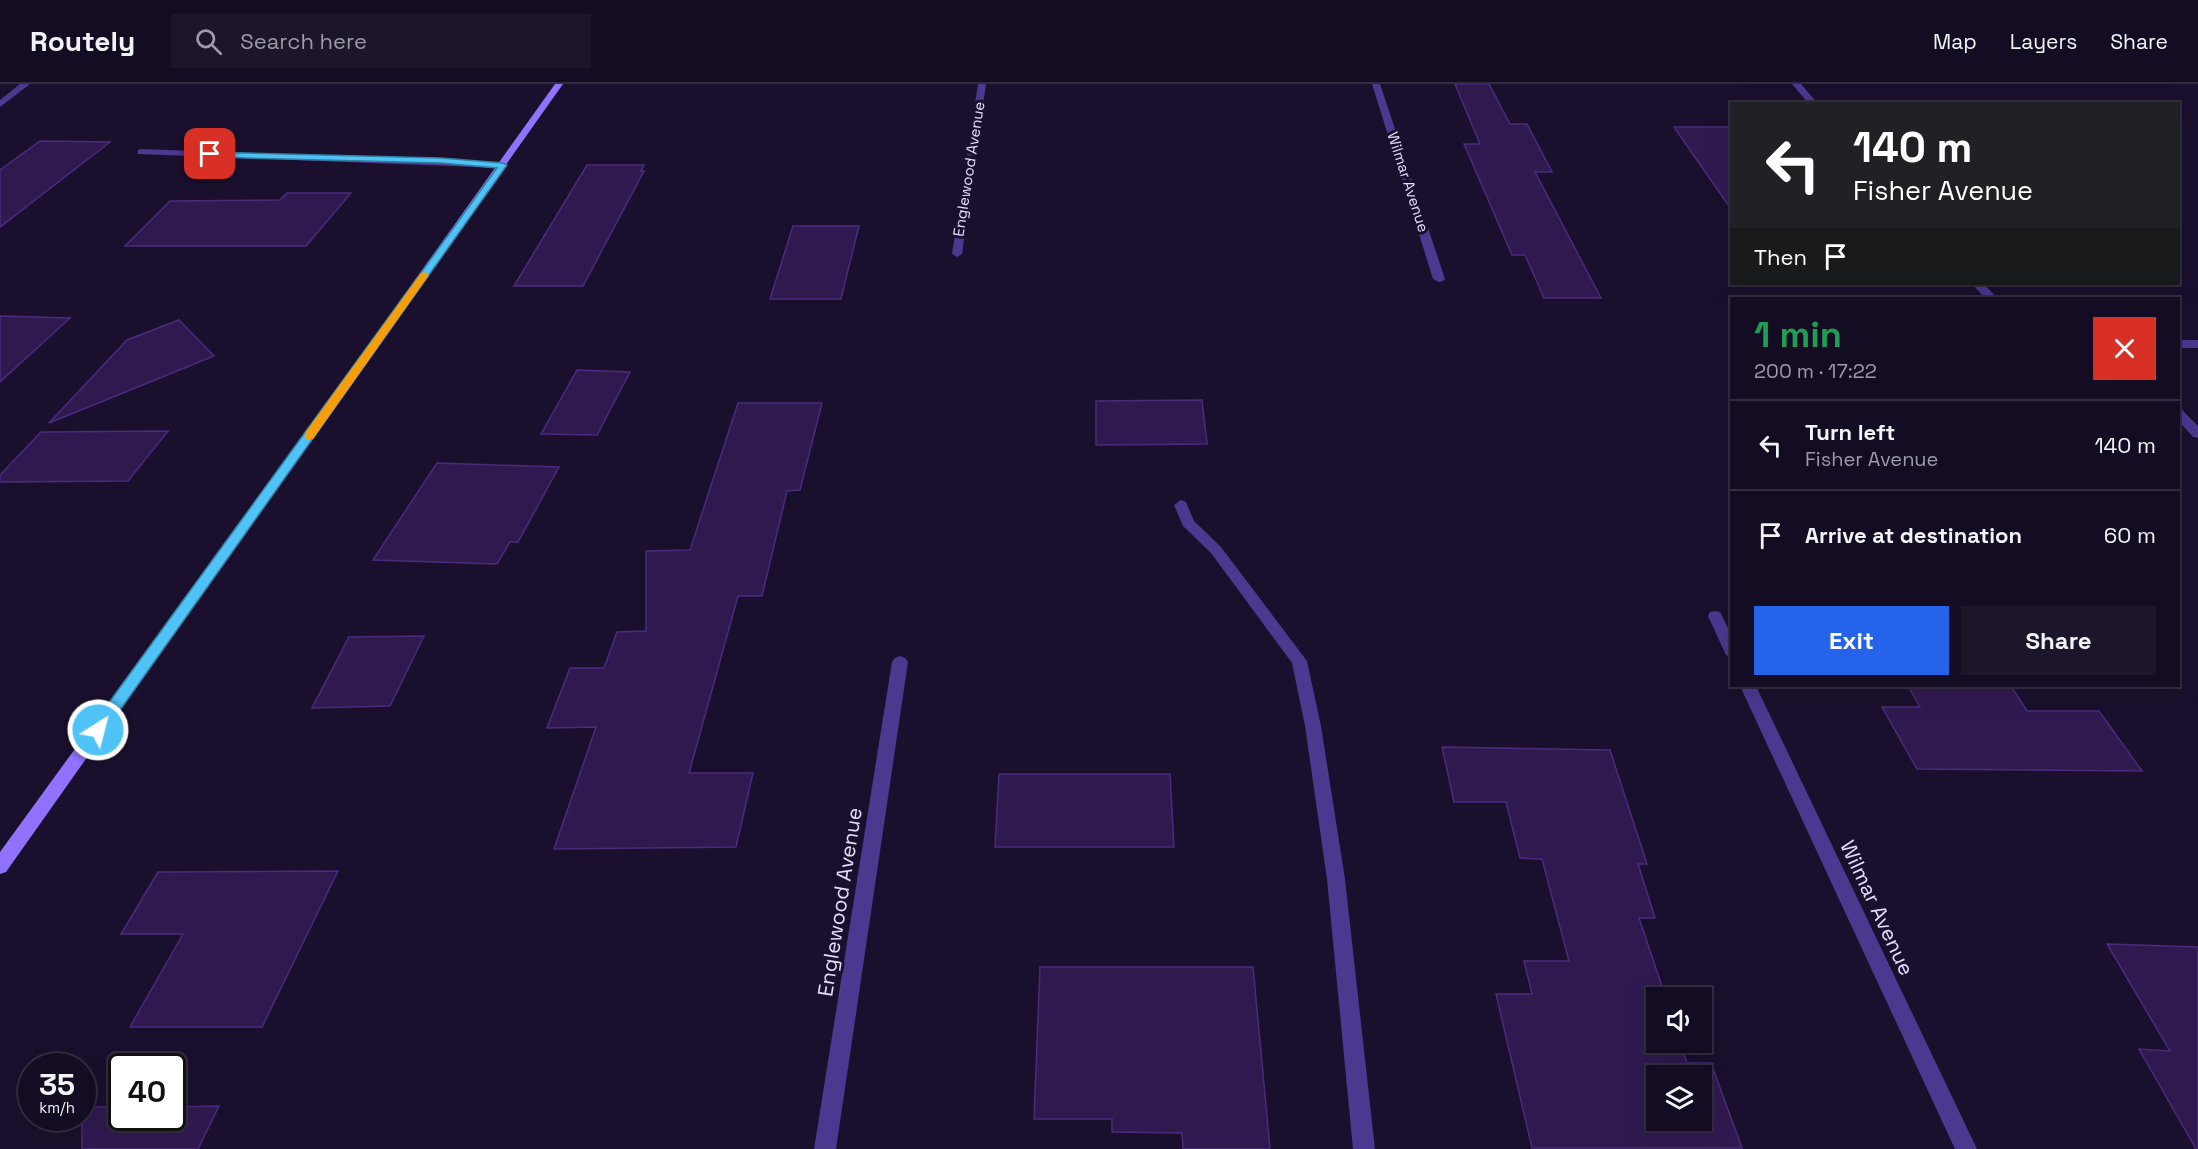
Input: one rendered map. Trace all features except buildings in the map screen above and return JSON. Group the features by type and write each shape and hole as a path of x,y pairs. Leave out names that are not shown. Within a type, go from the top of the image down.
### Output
{"street":[{"path":"0,104 26,84"},
{"path":"0,866 559,84"},
{"name":"Englewood Avenue","path":"957,254 982,84"},
{"name":"Wilmar Avenue","path":"1376,84 1439,279"},
{"path":"1796,84 1812,102"},
{"path":"141,152 503,165"},
{"path":"1979,285 1990,297"},
{"path":"2180,344 2198,344"},
{"path":"2180,415 2198,434"},
{"path":"1180,505 1188,523 1216,550 1299,661 1313,726 1336,879 1364,1149"},
{"path":"1715,616 1730,649"},
{"name":"Englewood Avenue","path":"825,1149 900,662"},
{"name":"Wilmar Avenue","path":"1748,687 1966,1149"}],"slow traffic":[{"path":"309,436 424,275"}],"route":[{"path":"98,730 503,165 210,154"}]}
